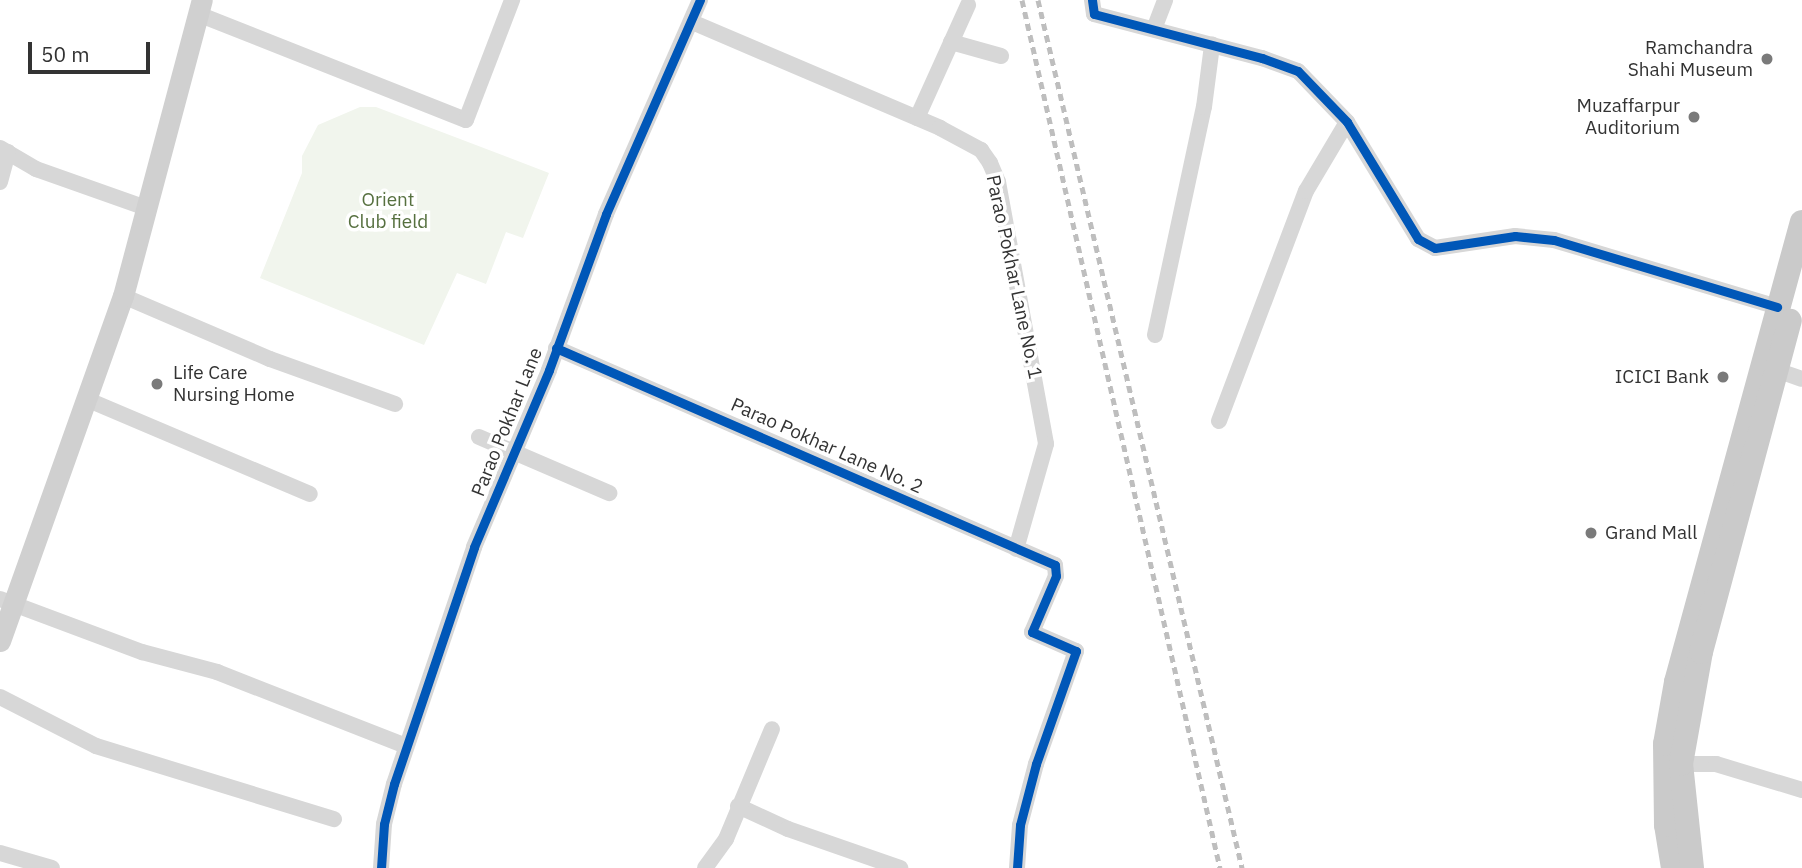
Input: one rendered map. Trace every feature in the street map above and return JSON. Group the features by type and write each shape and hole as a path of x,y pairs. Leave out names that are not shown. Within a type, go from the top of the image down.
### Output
{"main road":[{"path":"0,640 7,601 124,296 200,7"},
{"path":"1673,868 1665,825 1665,744 1693,614 1802,222"},
{"path":"1692,868 1681,764 1701,652 1790,375 1802,280"}],"street":[{"path":"200,7 466,120 512,0"},
{"name":"Parao Pokhar Lane","path":"381,868 384,824 406,746 474,547 556,348 620,179 700,0"},
{"path":"1092,0 1094,13 1298,71 1347,122 1418,239 1435,248 1515,236 1554,240 1777,307"},
{"path":"1154,29 1165,0"},
{"path":"917,118 968,5"},
{"name":"Parao Pokhar Lane No. 1","path":"692,22 917,118 981,150 998,182 1046,444 1016,549"},
{"path":"951,42 1001,56"},
{"path":"1155,335 1204,107 1212,45"},
{"path":"1219,421 1306,191 1347,122"},
{"path":"0,182 4,150 36,169 146,208"},
{"path":"124,296 270,359 395,404"},
{"name":"Parao Pokhar Lane No. 2","path":"556,348 1055,565 1058,570 1032,632 1076,651 1036,764 1020,825 1017,868"},
{"path":"86,399 310,494"},
{"path":"479,438 513,450 609,493"},
{"path":"7,601 142,652 217,672 406,746"},
{"path":"0,697 96,746 334,819"},
{"path":"705,868 726,839 772,729"},
{"path":"1681,764 1716,764 1802,790"},
{"path":"738,807 788,830 900,868"},
{"path":"0,853 52,868"}],"green space":[{"name":"Orient Club field","path":"360,107 376,107 549,173 523,238 506,232 486,284 457,273 424,345 260,278 302,173 302,156 318,125"}],"railway":[{"path":"1022,0 1220,868"},
{"path":"1038,0 1242,868"}],"cycle path":[{"path":"381,868 384,824 394,784 474,547 549,370 606,214 700,0"},
{"path":"1092,0 1094,14 1262,58 1298,71 1347,122 1418,239 1435,248 1515,236 1554,240 1777,307"},
{"path":"556,348 1055,565 1056,576 1032,632 1076,651 1036,764 1020,825 1017,868"}],"place":[{"name":"Ramchandra Shahi Museum","path":"1767,59"},
{"name":"Muzaffarpur Auditorium","path":"1694,117"},
{"name":"ICICI Bank","path":"1723,377"},
{"name":"Life Care Nursing Home","path":"157,384"},
{"name":"Grand Mall","path":"1591,533"}]}
